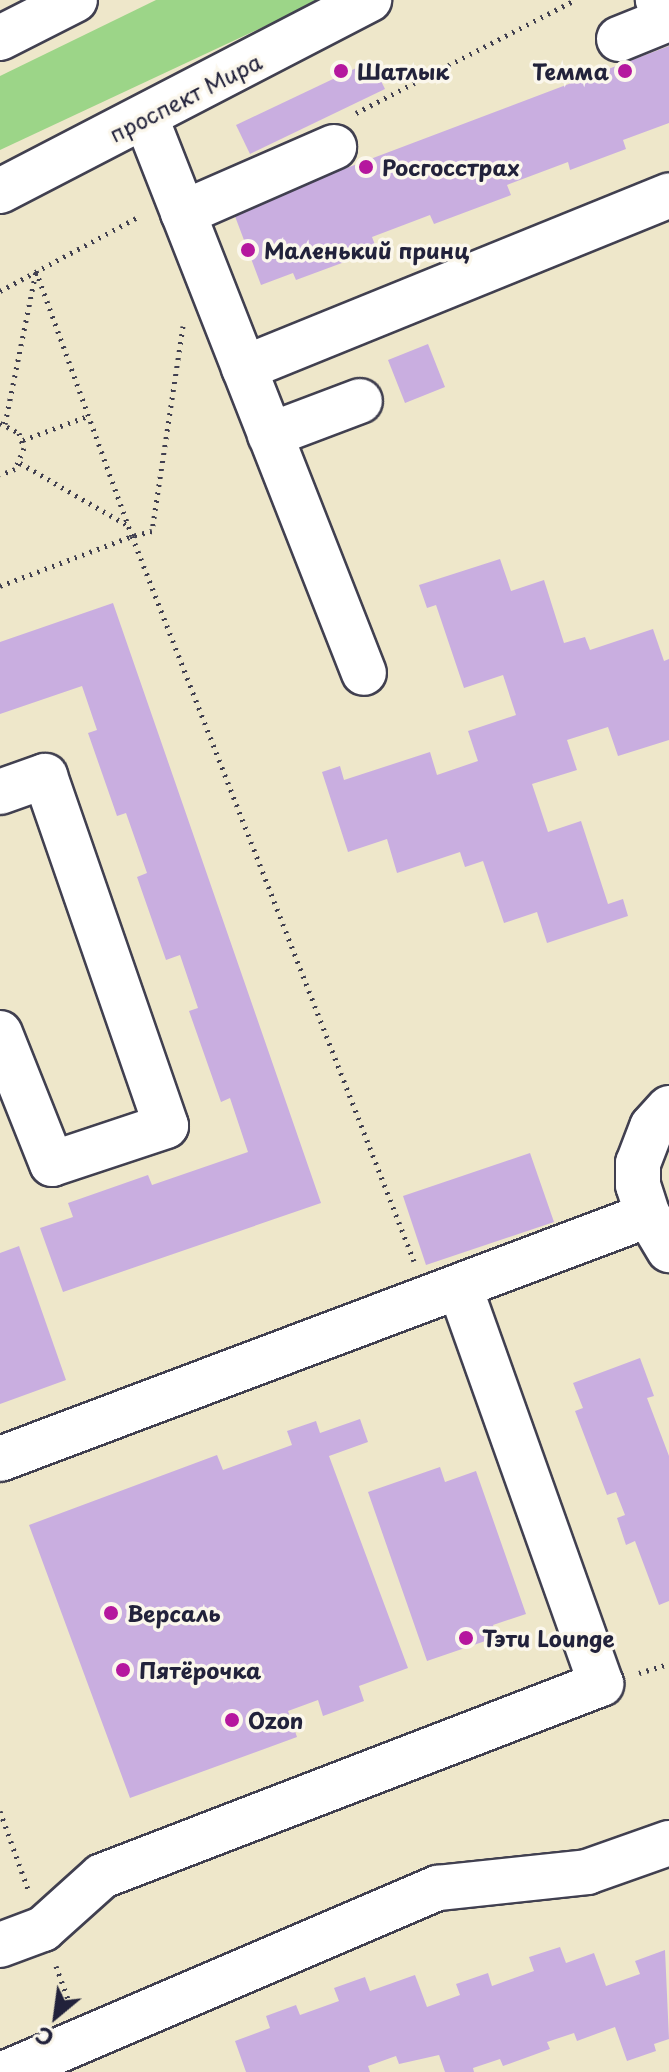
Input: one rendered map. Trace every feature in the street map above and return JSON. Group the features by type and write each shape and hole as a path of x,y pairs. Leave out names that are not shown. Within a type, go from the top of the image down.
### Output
{"main road":[{"path":"0,38 75,0"},
{"name":"проспект Мира","path":"0,191 369,0"},
{"path":"619,39 666,20 658,0"},
{"path":"146,118 364,673"},
{"path":"179,205 334,147"},
{"path":"244,368 669,195"},
{"path":"270,435 360,401"},
{"path":"0,792 45,776 166,1126 52,1164 0,1033"},
{"path":"0,1459 444,1293 658,1232 638,1185 638,1163 652,1127 669,1108"},
{"path":"0,1945 43,1929 102,1876 601,1684 444,1293"},
{"path":"8,2072 438,1888 587,1872 669,1843"}],"path":[{"path":"334,147 357,111 575,0"},
{"path":"0,291 36,271 179,205"},
{"path":"36,271 132,536 444,1293"},
{"path":"23,440 2,424 36,271"},
{"path":"0,586 152,531 184,321"},
{"path":"23,440 88,416"},
{"path":"20,463 23,440"},
{"path":"20,463 128,525"},
{"path":"0,475 20,463"}],"green space":[{"path":"156,0 321,0 0,150 0,76"}],"building":[{"path":"669,46 669,123 623,140 626,149 570,170 568,162 507,185 511,195 434,224 430,215 372,237 377,250 296,280 293,273 261,285 233,211"},
{"path":"371,61 385,89 250,154 236,125"},
{"path":"428,344 445,387 405,403 388,360"},
{"path":"500,559 511,591 544,580 564,643 585,637 590,650 653,629 664,661 669,659 669,740 618,756 608,727 567,740 577,770 532,784 548,832 581,821 608,904 623,899 628,916 547,943 537,912 504,923 483,861 465,867 460,852 397,873 387,839 348,852 322,772 340,766 344,780 430,752 437,775 478,761 468,731 516,715 503,675 464,688 436,605 427,608 419,585"},
{"path":"113,603 321,1203 63,1292 40,1228 73,1217 68,1203 148,1175 152,1185 248,1152 230,1098 221,1102 189,1011 198,1008 180,955 166,960 137,877 147,873 126,813 117,816 88,733 97,730 82,686 0,714 0,642"},
{"path":"530,1153 554,1222 426,1265 403,1196"},
{"path":"19,1246 66,1380 0,1404 0,1253"},
{"path":"640,1358 654,1396 647,1398 669,1456 669,1601 659,1605 635,1541 626,1545 617,1518 625,1515 616,1492 607,1495 575,1411 583,1408 573,1383"},
{"path":"360,1419 368,1442 329,1456 408,1668 359,1686 364,1701 323,1716 318,1700 288,1711 297,1737 130,1798 29,1525 217,1455 223,1470 292,1445 287,1431 316,1421 320,1433"},
{"path":"440,1467 445,1482 476,1471 526,1614 493,1625 497,1637 427,1661 368,1492"},
{"path":"560,1947 566,1963 594,1953 606,1986 640,1974 635,1961 665,1950 669,2039 654,2044 656,2051 627,2061 615,2027 577,2041 574,2033 547,2042 550,2049 503,2066 500,2059 473,2068 474,2072 445,2072 439,2055 399,2064 396,2056 368,2066 370,2072 246,2072 235,2041 270,2028 266,2016 296,2005 300,2015 339,2001 334,1988 365,1977 370,1991 415,1975 427,2007 460,1995 456,1984 488,1973 492,1986 534,1971 529,1957"}],"place":[{"name":"Шатлык","path":"341,71"},
{"name":"Темма","path":"625,71"},
{"name":"Росгосстрах","path":"366,167"},
{"name":"Маленький принц","path":"248,250"},
{"name":"Версаль","path":"111,1613"},
{"name":"Тэти Lounge","path":"466,1638"},
{"name":"Пятёрочка","path":"123,1670"},
{"name":"Ozon","path":"232,1720"}]}
